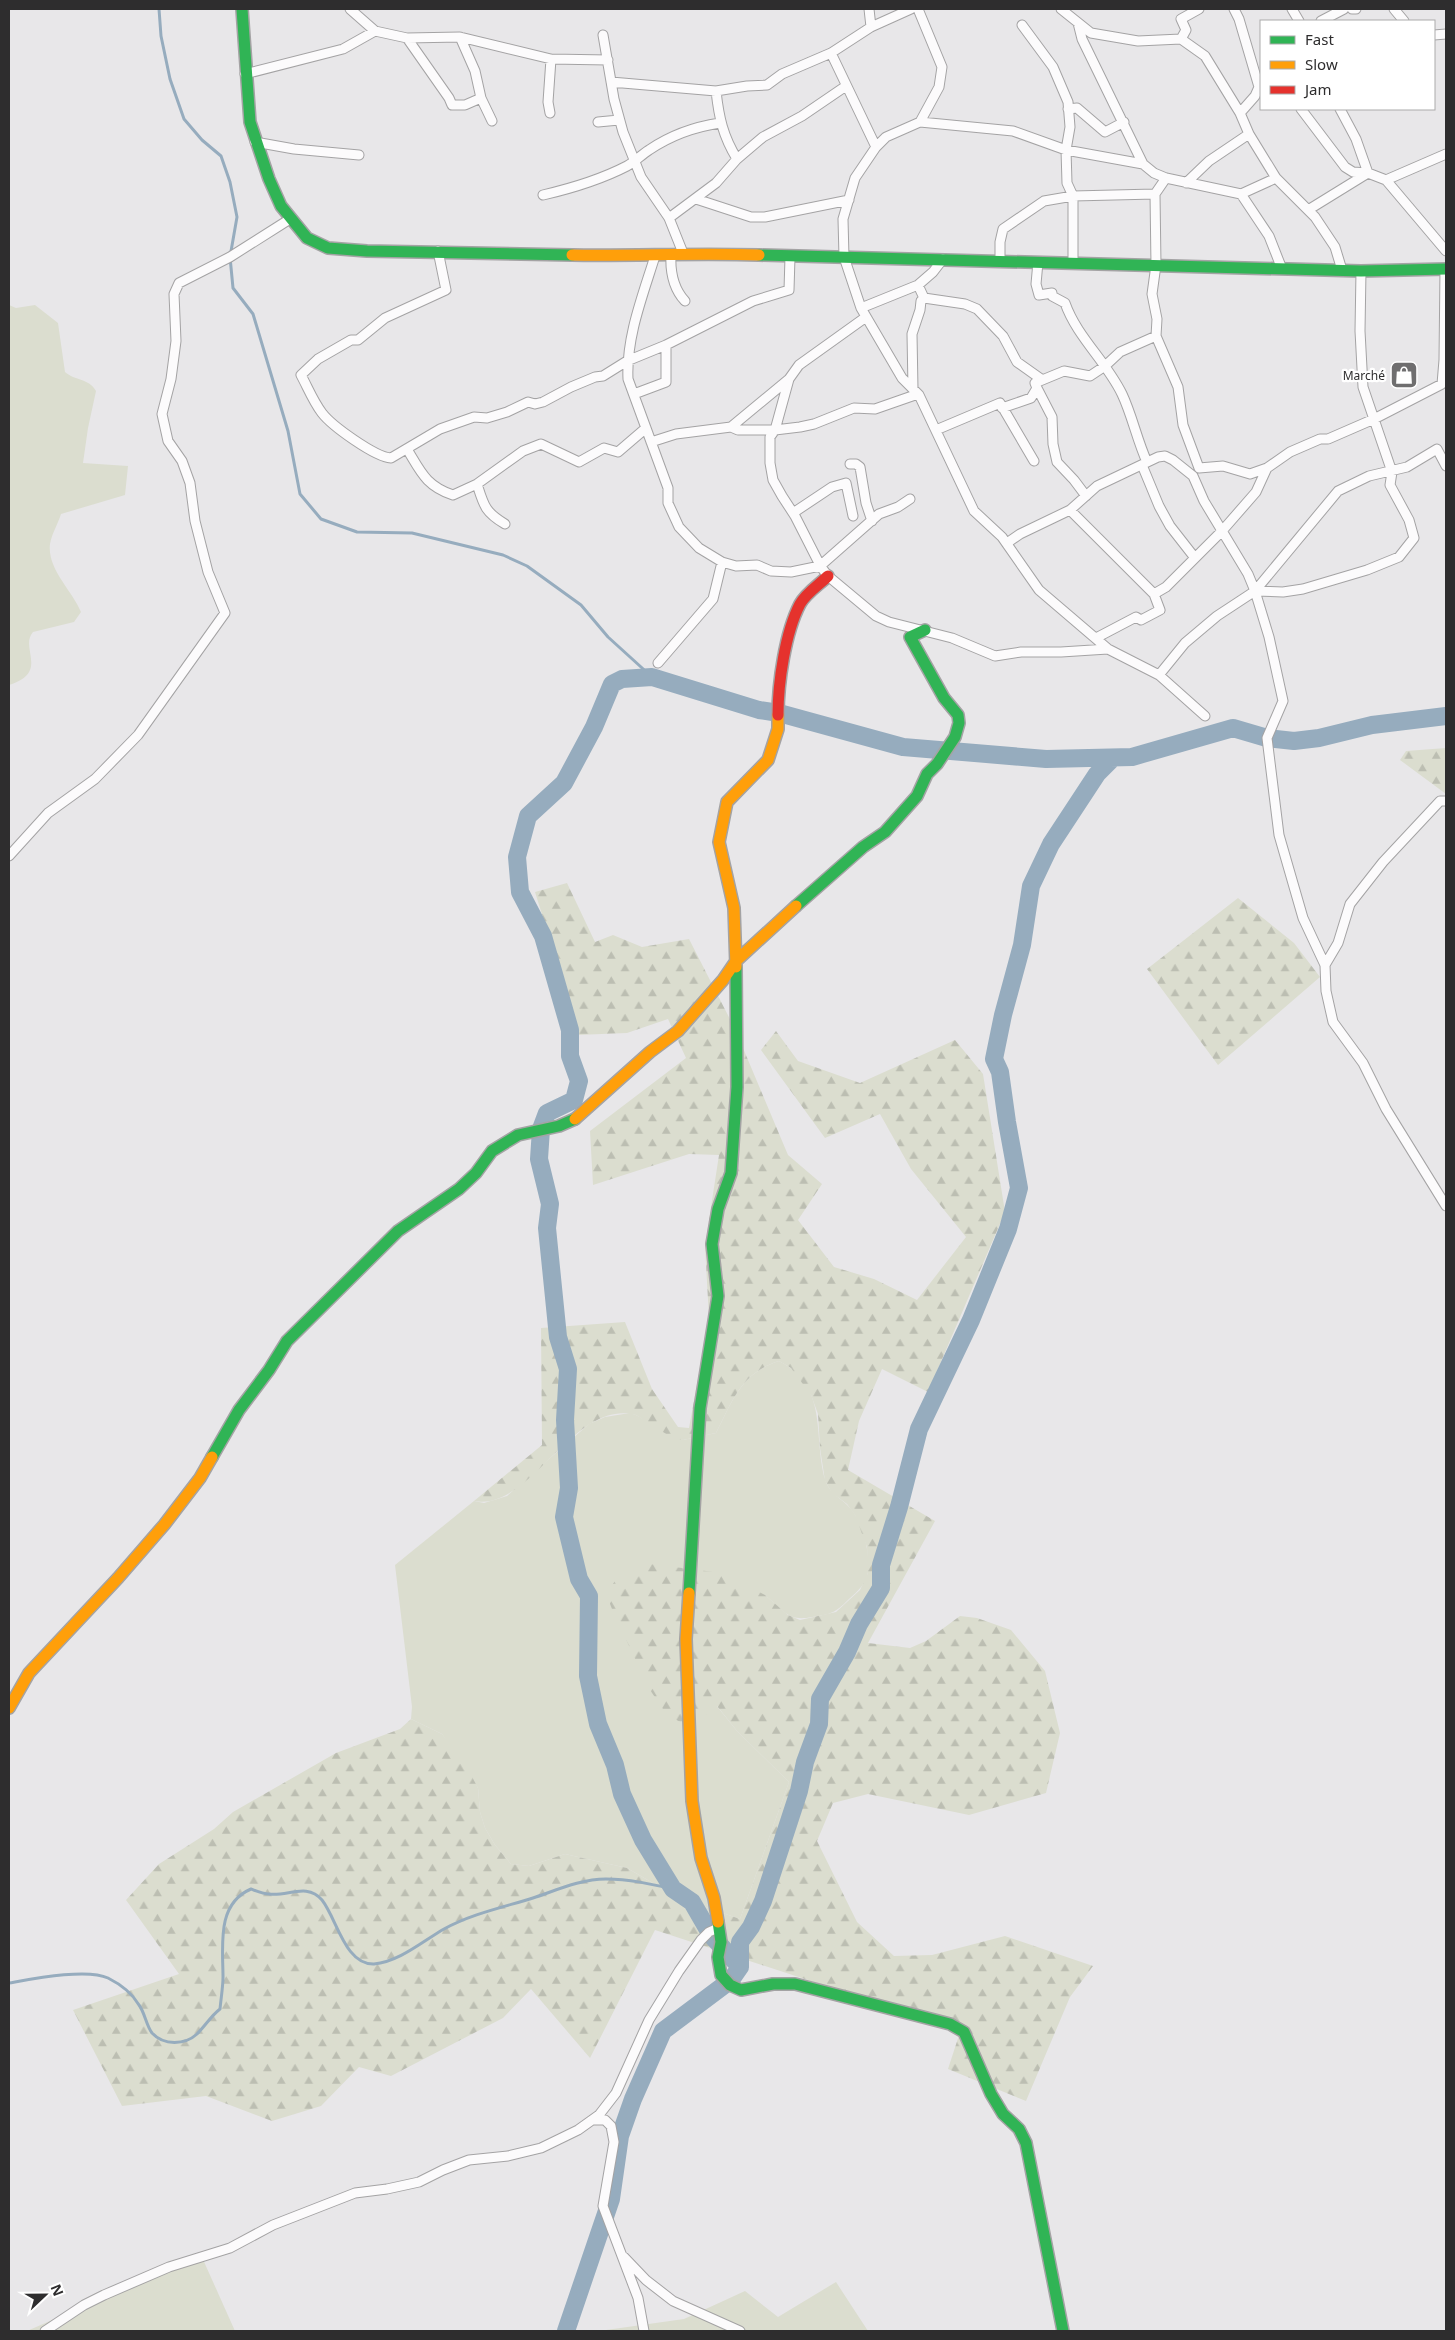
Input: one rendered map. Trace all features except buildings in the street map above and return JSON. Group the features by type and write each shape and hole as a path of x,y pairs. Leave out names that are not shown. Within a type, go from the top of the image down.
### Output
{"street":[{"path":"242,9 245,74 250,122 255,142 280,206 307,238 328,248 367,251 655,256 683,253 1361,271 1446,269 1445,360 1442,384 1374,419 1328,439 1320,438 1304,445 1290,452 1268,468 1250,474 1223,466 1196,472 1165,456 1145,463 1097,486 1070,510 1020,534 1007,543"},
{"path":"350,9 375,31 407,38 460,37 551,59 608,60"},
{"path":"868,9 872,27"},
{"path":"611,82 716,91 767,85 782,74 831,53 872,27 911,9"},
{"path":"918,9 942,67 939,87 920,122"},
{"path":"1061,9 1091,33 1138,41 1181,39 1205,56 1240,113 1249,134 1276,178 1315,217 1335,247 1342,270"},
{"path":"1181,39 1186,30 1181,19 1198,9"},
{"path":"1234,9 1239,19 1260,87 1255,96 1240,113"},
{"path":"1292,9 1298,20"},
{"path":"1323,20 1344,9"},
{"path":"1394,9 1403,20"},
{"path":"1078,23 1093,62 1143,164 1154,173 1186,183 1241,194 1276,178"},
{"path":"1022,25 1053,66 1068,102 1070,127 1066,150 1067,183 1073,196 1073,263"},
{"path":"245,74 343,49 375,31"},
{"path":"603,35 619,120 641,178 669,218 683,253"},
{"path":"460,37 475,71 481,98 492,121"},
{"path":"407,38 452,105 466,104 481,98"},
{"path":"831,53 876,147"},
{"path":"550,113 548,102 551,59"},
{"path":"669,218 716,182 763,137 802,116 846,86"},
{"path":"716,91 720,123 728,145 737,160"},
{"path":"1068,109 1077,108 1105,132 1124,122"},
{"path":"1302,110 1345,167 1353,172 1368,174 1386,180 1446,252"},
{"path":"1341,110 1356,139 1368,174"},
{"path":"598,122 619,120"},
{"path":"1143,164 1066,150 1013,131 920,122 886,137 876,147 855,178 843,219 844,257 861,308 902,378 915,391 936,430 974,511 1007,543 1039,590 1108,649 1159,675 1205,716"},
{"path":"543,194 581,186 635,160 658,144 681,132 695,127 720,123"},
{"path":"1186,183 1209,161 1249,134"},
{"path":"255,142 294,149 359,155"},
{"path":"1386,180 1446,154"},
{"path":"1308,210 1368,174"},
{"path":"1166,178 1155,194 1156,266 1152,294 1157,319 1156,336 1178,387 1183,425 1196,472 1222,531 1248,574 1269,637 1283,701 1267,738 1279,835 1303,918 1325,965 1326,991 1333,1022 1363,1063 1386,1109 1446,1206"},
{"path":"1000,261 1000,242 1003,229 1044,202 1073,196 1155,194"},
{"path":"1241,194 1269,236 1282,269"},
{"path":"696,199 751,217 774,215 799,208 849,200"},
{"path":"9,856 48,813 95,779 138,735 225,613 208,572 195,521 190,483 182,461 168,441 162,414 171,379 176,341 174,294 179,283 230,257 290,219"},
{"path":"438,251 446,290 385,318 358,340 351,340 318,359 301,375 315,403 324,415 344,432 385,458 391,458 440,429 457,422 474,417 487,418 507,412 528,402 535,404 543,402 594,377 603,376 627,361 666,345 753,301 789,290 790,257"},
{"path":"671,254 672,279 679,294 686,301"},
{"path":"655,256 634,328 627,361 628,379 668,488 668,503 679,527 700,548 722,562 736,566 756,565 771,572 791,572 820,566 879,514 898,507 910,499"},
{"path":"861,308 918,285 933,272 943,259"},
{"path":"1038,262 1036,284 1039,295 1052,293 1052,296 1065,303 1072,322 1105,366 1122,394 1158,506 1170,526 1195,558"},
{"path":"1255,591 1284,592 1303,589 1367,570 1399,557 1414,538 1409,520 1390,486 1392,472 1363,387 1360,331 1361,271"},
{"path":"918,285 924,298"},
{"path":"924,298 965,304 977,309 1003,336 1017,362 1041,379"},
{"path":"915,391 912,334 921,301 924,298"},
{"path":"730,427 789,379 799,365 866,317"},
{"path":"1086,496 1057,462 1052,444 1052,417 1035,383 1064,371 1090,376 1105,366 1120,352 1156,336"},
{"path":"634,394 666,382 666,345"},
{"path":"789,379 775,430 770,438 770,463 773,480 793,513 820,566 828,576 876,616 889,622 952,638 995,656 1021,652 1108,649"},
{"path":"1002,408 1031,398 1037,388"},
{"path":"651,442 676,434 730,427 738,430 775,430 814,424 854,408 875,408 915,391"},
{"path":"936,430 1000,403 1034,461"},
{"path":"407,449 423,476 437,490 453,495 477,484 523,451 541,444 579,462 604,448 618,452 646,428"},
{"path":"1159,675 1185,643 1217,616 1255,591 1338,491 1369,476 1407,467 1437,449 1446,466"},
{"path":"850,464 856,464 860,467 866,503 872,521"},
{"path":"1154,594 1166,587 1222,531 1256,492 1268,468"},
{"path":"793,513 832,487 846,483 853,516"},
{"path":"477,484 490,515 505,524"},
{"path":"1070,510 1154,594 1160,610 1141,620 1136,617 1096,638"},
{"path":"658,663 713,599 722,562"},
{"path":"828,576 801,602 793,623 778,686 778,729 768,760 727,802 719,842 734,908 737,1087 730,1173 718,1209 712,1244 718,1296 700,1408 686,1640 692,1801 701,1858 714,1898 720,1942 718,1957 721,1975 730,1985 741,1990 795,1984 950,2024 964,2032 991,2094 1003,2114 1019,2129 1026,2143 1063,2331"},
{"path":"9,1708 29,1673 164,1525 200,1478 239,1410 269,1370 287,1341 310,1316 398,1231 464,1184 476,1173 492,1151 518,1135 559,1126 575,1119 608,1088 678,1031 723,980 736,961 813,890 863,847 885,832 917,796 927,774 937,764 955,737 959,723 958,715 944,698 910,637 924,630"},
{"path":"1325,965 1338,943 1350,904 1384,862 1434,807 1440,801 1446,801"},
{"path":"45,2331 84,2305 104,2295 169,2267 230,2248 273,2225 355,2193 387,2190 419,2182 469,2160 508,2156 541,2148 578,2130 600,2115 616,2093 649,2020 679,1971 701,1940 709,1932 718,1928"},
{"path":"592,2120 605,2120 611,2126 614,2142 603,2206 638,2298 644,2331"},
{"path":"622,2255 646,2280 673,2301 740,2331"}],"green space":[{"path":"9,305 16,308 35,305 58,323 65,372 90,384 96,391 83,463 128,466 125,495 61,514 51,540 50,553 56,571 81,612 74,622 33,632 29,645 31,667 21,680 9,685"},
{"path":"1446,748 1446,794 1400,760 1406,751"},
{"path":"567,883 595,942 613,935 642,947 689,939 735,1029 788,1155 822,1184 798,1220 834,1267 874,1279 917,1300 966,1237 911,1169 880,1114 825,1138 761,1050 776,1031 798,1061 860,1083 955,1040 983,1074 1005,1212 928,1392 882,1369 859,1421 848,1470 935,1521 868,1643 910,1648 926,1641 960,1616 977,1618 1011,1630 1045,1671 1060,1733 1046,1793 969,1815 868,1794 833,1803 817,1841 857,1922 894,1956 932,1955 1005,1936 1093,1966 1070,1997 1026,2101 948,2069 962,2026 878,2003 655,1930 590,2058 531,1989 503,2018 391,2076 359,2067 321,2106 272,2121 206,2096 122,2106 73,2010 179,1974 126,1900 159,1864 214,1829 233,1812 336,1753 400,1729 411,1719 442,1734 463,1760 478,1788 480,1812 485,1828 495,1845 511,1864 529,1866 565,1854 627,1868 677,1897 740,1919 789,1782 737,1731 717,1706 690,1727 667,1715 648,1687 607,1596 608,1590 616,1580 650,1564 722,1573 765,1595 788,1615 800,1620 836,1612 860,1590 868,1573 867,1547 855,1515 847,1504 832,1493 825,1481 820,1448 818,1414 811,1395 791,1368 779,1361 766,1366 747,1380 733,1399 716,1433 683,1440 671,1437 636,1415 613,1414 592,1423 572,1438 514,1490 495,1500 474,1501 542,1445 541,1328 625,1322 652,1389 678,1427 689,1428 709,1318 705,1246 719,1155 689,1154 593,1185 590,1131 686,1058 668,1019 627,1033 577,1035 535,892"},
{"path":"1238,898 1294,943 1320,977 1218,1065 1147,969"},
{"path":"779,1361 795,1371 806,1384 812,1398 816,1413 825,1479 830,1489 851,1508 858,1519 867,1549 868,1572 864,1584 839,1608 828,1614 806,1618 793,1617 781,1610 765,1595 716,1705 737,1731 789,1782 740,1919 677,1897 627,1868 565,1854 529,1866 511,1864 495,1845 485,1828 480,1812 478,1788 442,1734 411,1719 412,1707 395,1565 474,1501 484,1503 507,1496 589,1424 605,1417 630,1413 683,1440 716,1433 733,1399 747,1380 766,1366"},
{"path":"201,2255 235,2331 27,2331"},
{"path":"836,2282 868,2331 599,2331 684,2319 745,2291 778,2317"}],"waterway":[{"path":"159,9 161,36 170,79 184,119 202,140 221,156 230,182 237,217 230,257 233,288 253,314 288,431 300,494 321,519 357,532 412,533 503,555 527,566 581,605 608,637 652,677"},
{"path":"740,1967 711,1935 692,1902 673,1889 643,1840 622,1794 615,1765 598,1724 588,1676 589,1596 579,1579 564,1517 569,1488 565,1420 568,1369 558,1337 547,1228 550,1204 539,1159 541,1129 547,1113 574,1100 579,1081 570,1056 570,1030 543,936 520,892 517,857 528,816 564,783 594,727 612,684 622,679 652,677 759,710 779,713 903,747 1046,759 1132,757 1233,728 1267,738 1294,741 1319,738 1372,725 1446,716"},
{"path":"566,2331 611,2199 620,2136 633,2099 663,2031 731,1980 740,1967 740,1942 751,1927 763,1901 799,1791 805,1762 819,1724 820,1699 847,1652 859,1624 881,1588 881,1565 899,1507 919,1429 971,1320 1008,1229 1019,1188 1000,1072 994,1059 1003,1015 1022,945 1031,886 1051,844 1097,774 1113,758"},
{"path":"9,1983 74,1974 99,1975 108,1978 133,1997 141,2008 152,2033 168,2042 181,2042 197,2034 220,2009 223,1981 223,1939 227,1915 232,1905 240,1896 251,1889 267,1894 303,1891 316,1895 327,1908 349,1949 364,1962 374,1964 402,1955 444,1929 465,1919 578,1883 597,1879 615,1879 673,1889"}],"traffic: fast":[{"path":"242,9 250,122 269,179 281,206 307,238 328,248 367,251 572,255"},
{"path":"759,255 1361,271 1446,269"},
{"path":"796,906 863,847 885,832 917,796 927,774 937,764 955,737 959,723 958,715 944,698 910,637 925,630"},
{"path":"689,1593 700,1408 718,1296 712,1244 718,1209 731,1173 737,1087 736,967"},
{"path":"212,1457 239,1410 269,1370 287,1341 398,1231 459,1189 476,1173 492,1151 518,1135 559,1126 575,1119"},
{"path":"718,1922 721,1942 718,1957 721,1975 730,1985 741,1990 773,1984 795,1984 950,2024 964,2032 991,2094 1003,2114 1019,2129 1026,2143 1063,2331"}],"traffic: slow":[{"path":"572,255 759,255"},
{"path":"736,967 734,908 719,842 727,802 768,760 778,729 778,715"},
{"path":"575,1119 650,1052 678,1031 723,980 736,961 796,906"},
{"path":"9,1708 29,1673 118,1578 164,1525 200,1478 212,1457"},
{"path":"689,1593 686,1639 692,1801 701,1858 714,1898 718,1922"}],"traffic: jam":[{"path":"778,715 783,658 790,629 800,604 828,576"}],"place":[{"name":"Marché","path":"1404,375"}]}
